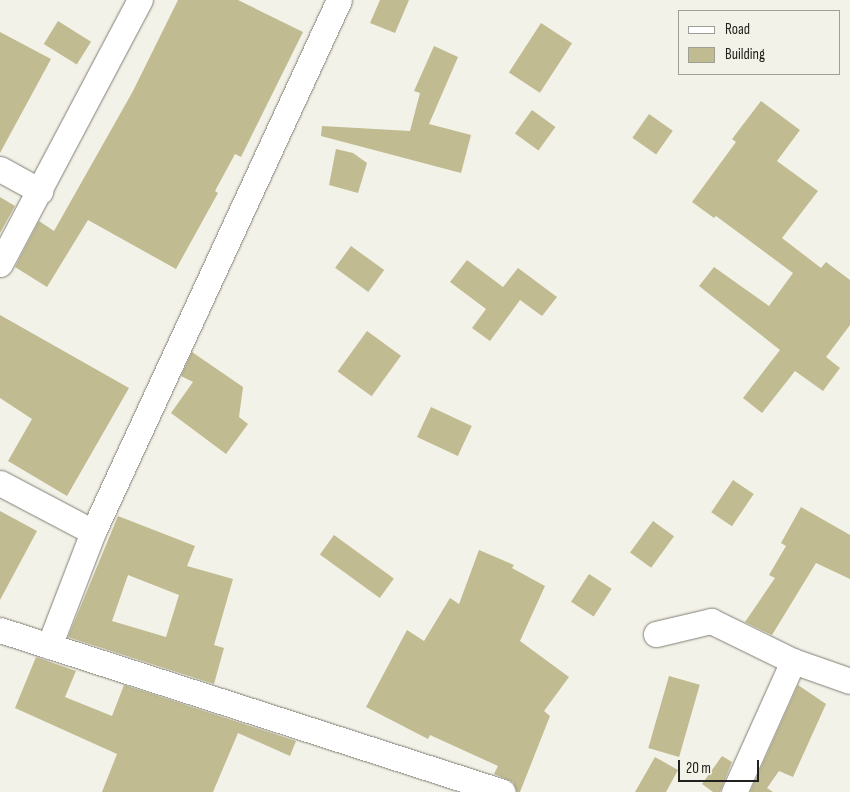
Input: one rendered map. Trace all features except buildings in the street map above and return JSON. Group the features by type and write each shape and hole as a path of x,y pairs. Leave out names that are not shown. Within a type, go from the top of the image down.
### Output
{"street":[{"path":"0,264 140,0"},
{"path":"49,646 93,532 339,0"},
{"path":"0,169 40,191"},
{"path":"0,483 93,532"},
{"path":"656,634 711,621 793,661 850,680"},
{"path":"0,630 503,792"},
{"path":"734,792 793,661"}]}
